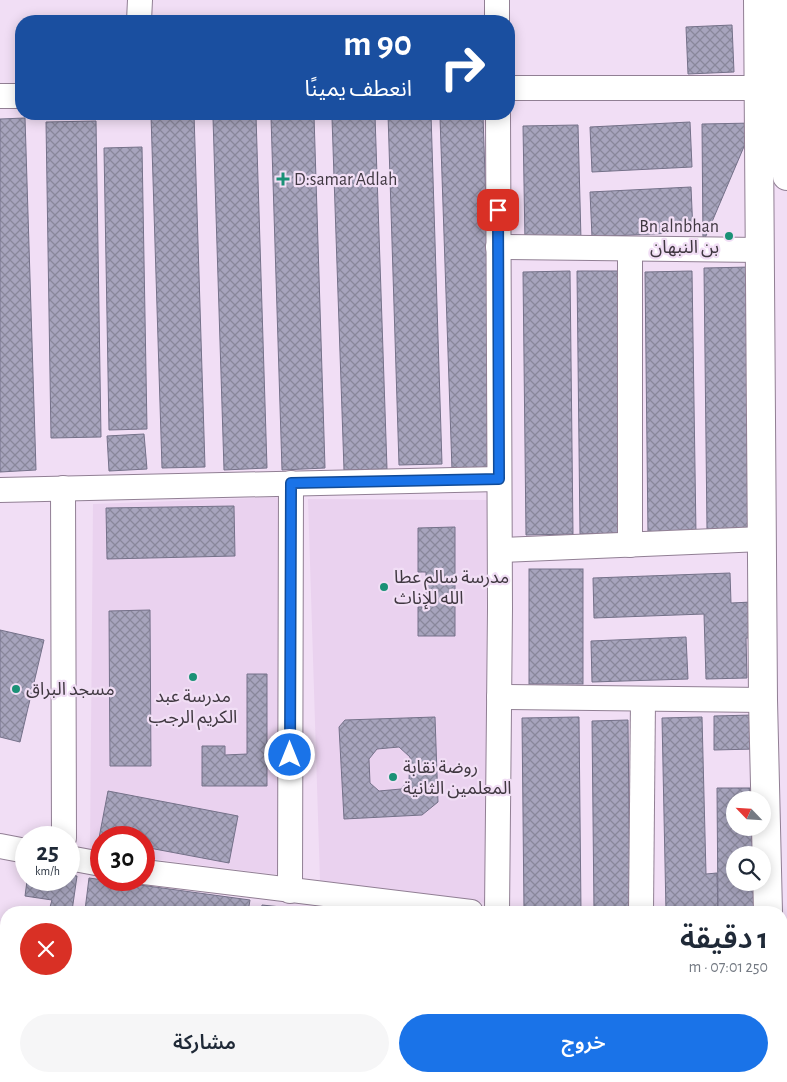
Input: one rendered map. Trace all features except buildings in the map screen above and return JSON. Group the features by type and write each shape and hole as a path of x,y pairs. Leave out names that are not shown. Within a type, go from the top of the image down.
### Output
{"main road":[{"path":"758,0 763,700 768,906"},
{"path":"782,0 787,176"}],"street":[{"path":"139,15 140,0"},
{"path":"497,0 497,15"},
{"path":"515,88 758,88"},
{"path":"0,96 15,96"},
{"path":"496,906 500,550 498,120"},
{"path":"498,247 760,250"},
{"path":"630,249 630,545"},
{"path":"0,490 499,479"},
{"path":"290,891 291,483"},
{"path":"63,488 64,826"},
{"path":"500,550 762,540"},
{"path":"499,697 763,700"},
{"path":"641,906 643,699"},
{"path":"0,846 15,849"},
{"path":"155,873 419,906"}],"shaded area":[{"path":"280,497 281,875 155,859 155,826 90,826 93,504"},
{"path":"308,499 487,500 486,903 320,881"}],"place":[{"name":"D:samar Adlah","path":"283,179"},
{"name":"Bn alnbhan بن النبهان","path":"729,236"},
{"name":"مدرسة سالم عطا الله للإناث","path":"384,587"},
{"name":"مدرسة عبد الكريم الرجب","path":"193,677"},
{"name":"مسجد البراق","path":"16,689"},
{"name":"روضة نقابة المعلمين الثانية","path":"393,777"}],"route":[{"path":"290,755 291,483 499,479 498,210"}]}
